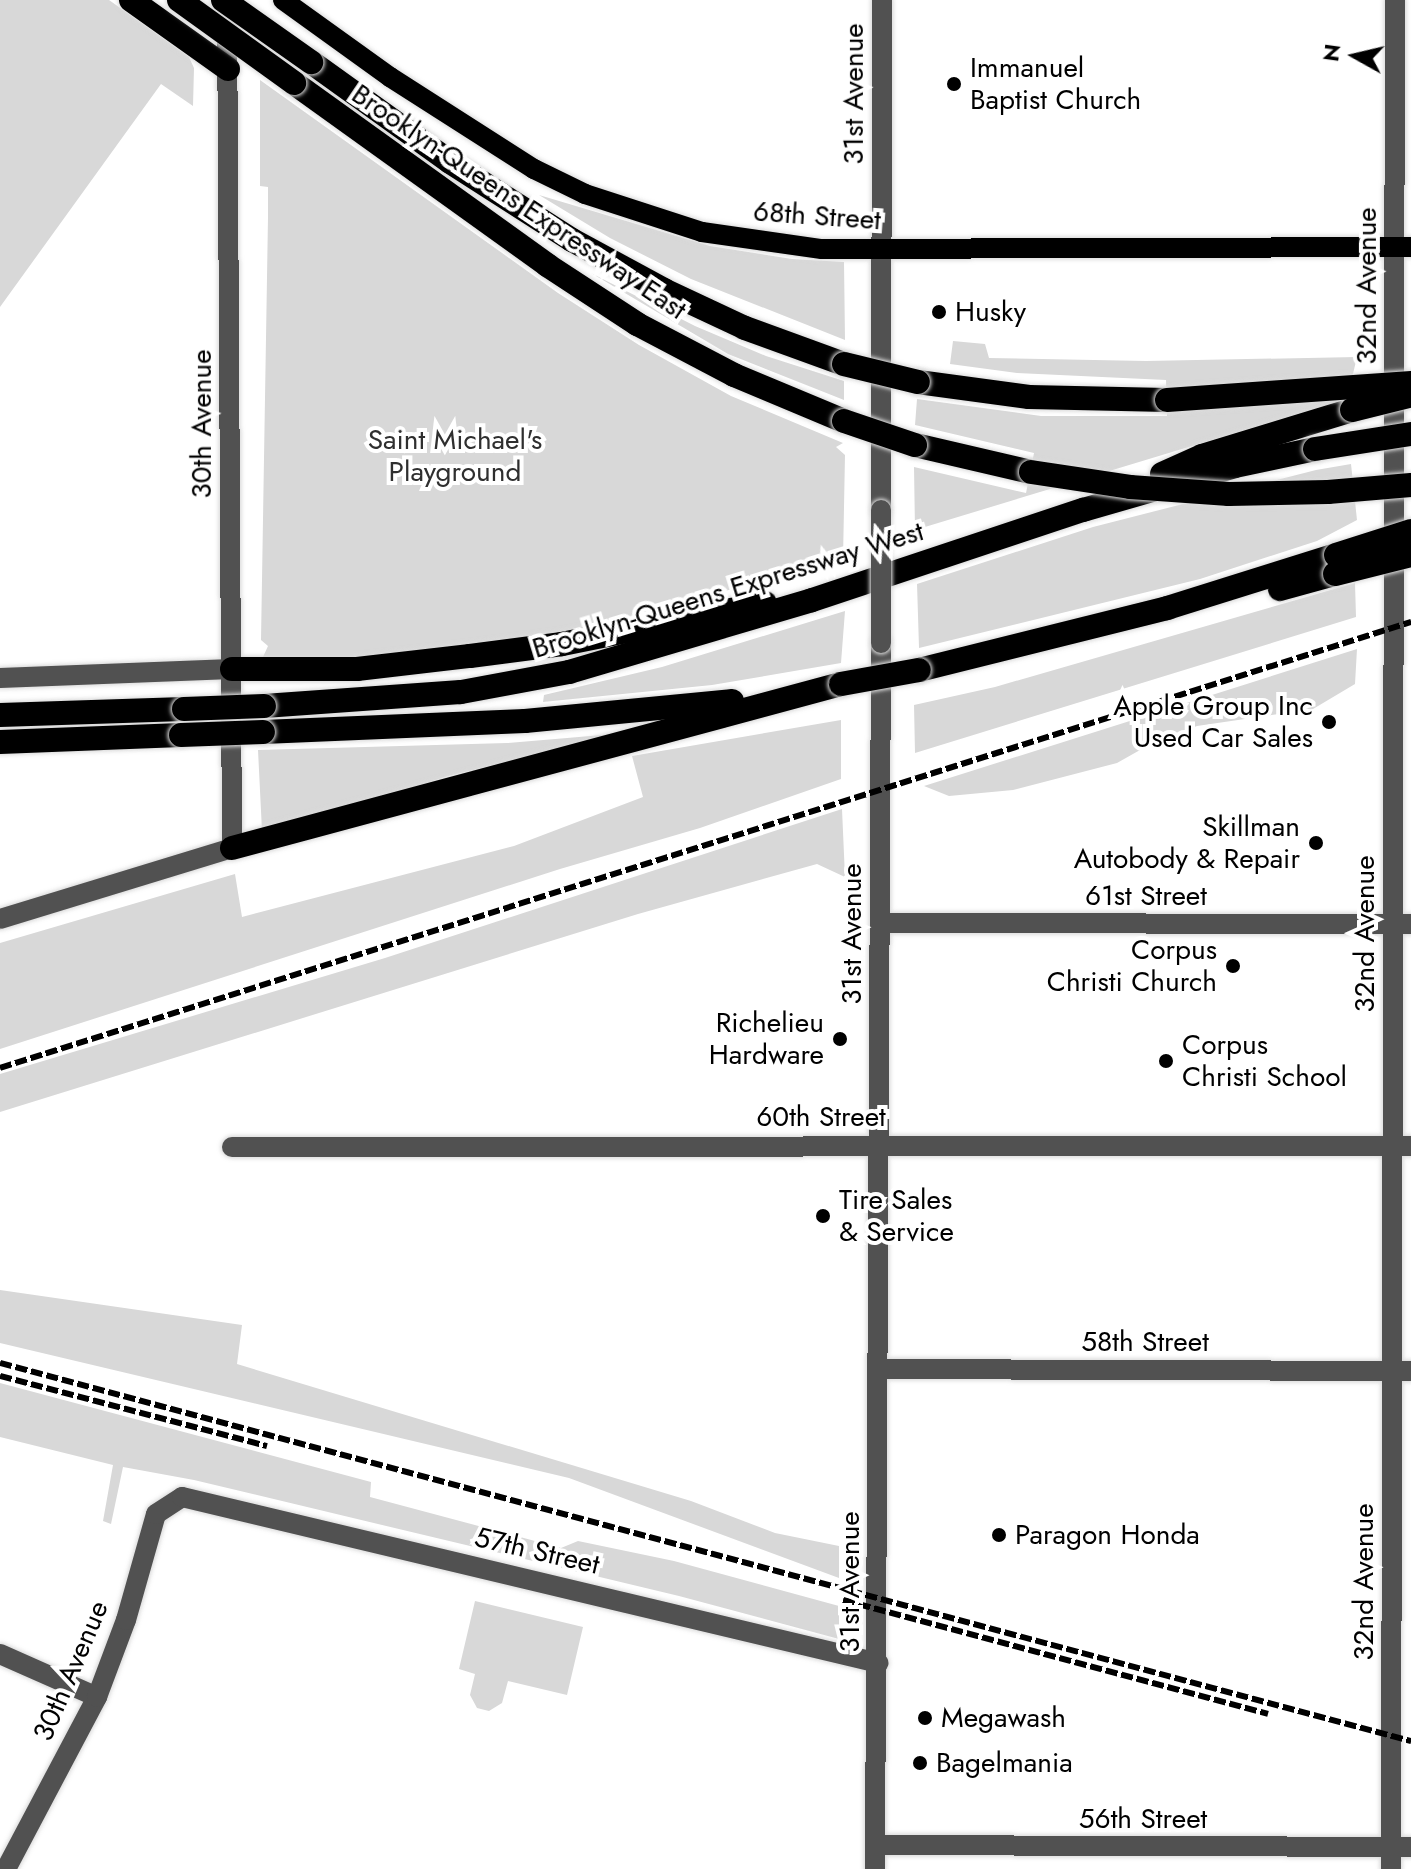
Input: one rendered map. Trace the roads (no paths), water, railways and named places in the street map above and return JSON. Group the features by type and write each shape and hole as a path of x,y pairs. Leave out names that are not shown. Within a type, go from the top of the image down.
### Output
{"highway":[{"path":"131,0 228,69"},
{"name":"Brooklyn-Queens Expressway East","path":"179,0 547,265 637,324 734,375 844,421 915,445 1031,472 1130,487 1229,494 1411,485"},
{"name":"Brooklyn-Queens Expressway East","path":"225,0 450,162 572,240 664,290 745,328 844,364 918,382 1029,397 1167,400 1411,383"},
{"path":"1083,510 1202,456 1352,410 1411,396"},
{"name":"Brooklyn-Queens Expressway West","path":"0,715 264,706 414,696 534,680 638,654 1083,510 1246,463 1411,434"},
{"path":"1336,565 1411,531"},
{"path":"0,742 597,716 841,684 919,670 1336,565 1411,555"},
{"path":"232,669 357,669 470,656 562,644 730,608 831,594"},
{"path":"232,848 841,684"}],"main road":[{"name":"68th Street","path":"283,0 390,77 534,169 585,194 702,232 822,249 1403,246"}],"street":[{"name":"30th Avenue","path":"225,0 228,69 232,848"},
{"name":"31st Avenue","path":"875,1869 882,0"},
{"name":"32nd Avenue","path":"1391,1869 1401,1847 1402,1609 1403,246 1395,0"},
{"path":"0,678 232,669"},
{"path":"0,919 232,848"},
{"name":"61st Street","path":"880,923 1402,924"},
{"name":"60th Street","path":"232,1147 1402,1146"},
{"name":"58th Street","path":"879,1369 1402,1371"},
{"name":"30th Avenue","path":"6,1869 97,1697 126,1620 156,1514 182,1497"},
{"name":"57th Street","path":"182,1497 878,1663"},
{"path":"0,1654 97,1697"},
{"name":"56th Street","path":"875,1845 1401,1847"}],"railway":[{"path":"0,1068 1411,622"},
{"path":"0,1363 1411,1741"},
{"path":"0,1376 267,1446"},
{"path":"843,1600 1268,1714"}],"place":[{"name":"Immanuel Baptist Church","path":"954,84"},
{"name":"Husky","path":"939,312"},
{"name":"Apple Group Inc Used Car Sales","path":"1329,722"},
{"name":"Skillman Autobody & Repair","path":"1316,843"},
{"name":"Corpus Christi Church","path":"1233,966"},
{"name":"Richelieu Hardware","path":"840,1039"},
{"name":"Corpus Christi School","path":"1166,1061"},
{"name":"Tire Sales & Service","path":"823,1216"},
{"name":"Paragon Honda","path":"999,1535"},
{"name":"Megawash","path":"925,1718"},
{"name":"Bagelmania","path":"920,1763"}],"park label":[{"name":"Saint Michael's Playground","path":"455,456"}]}
